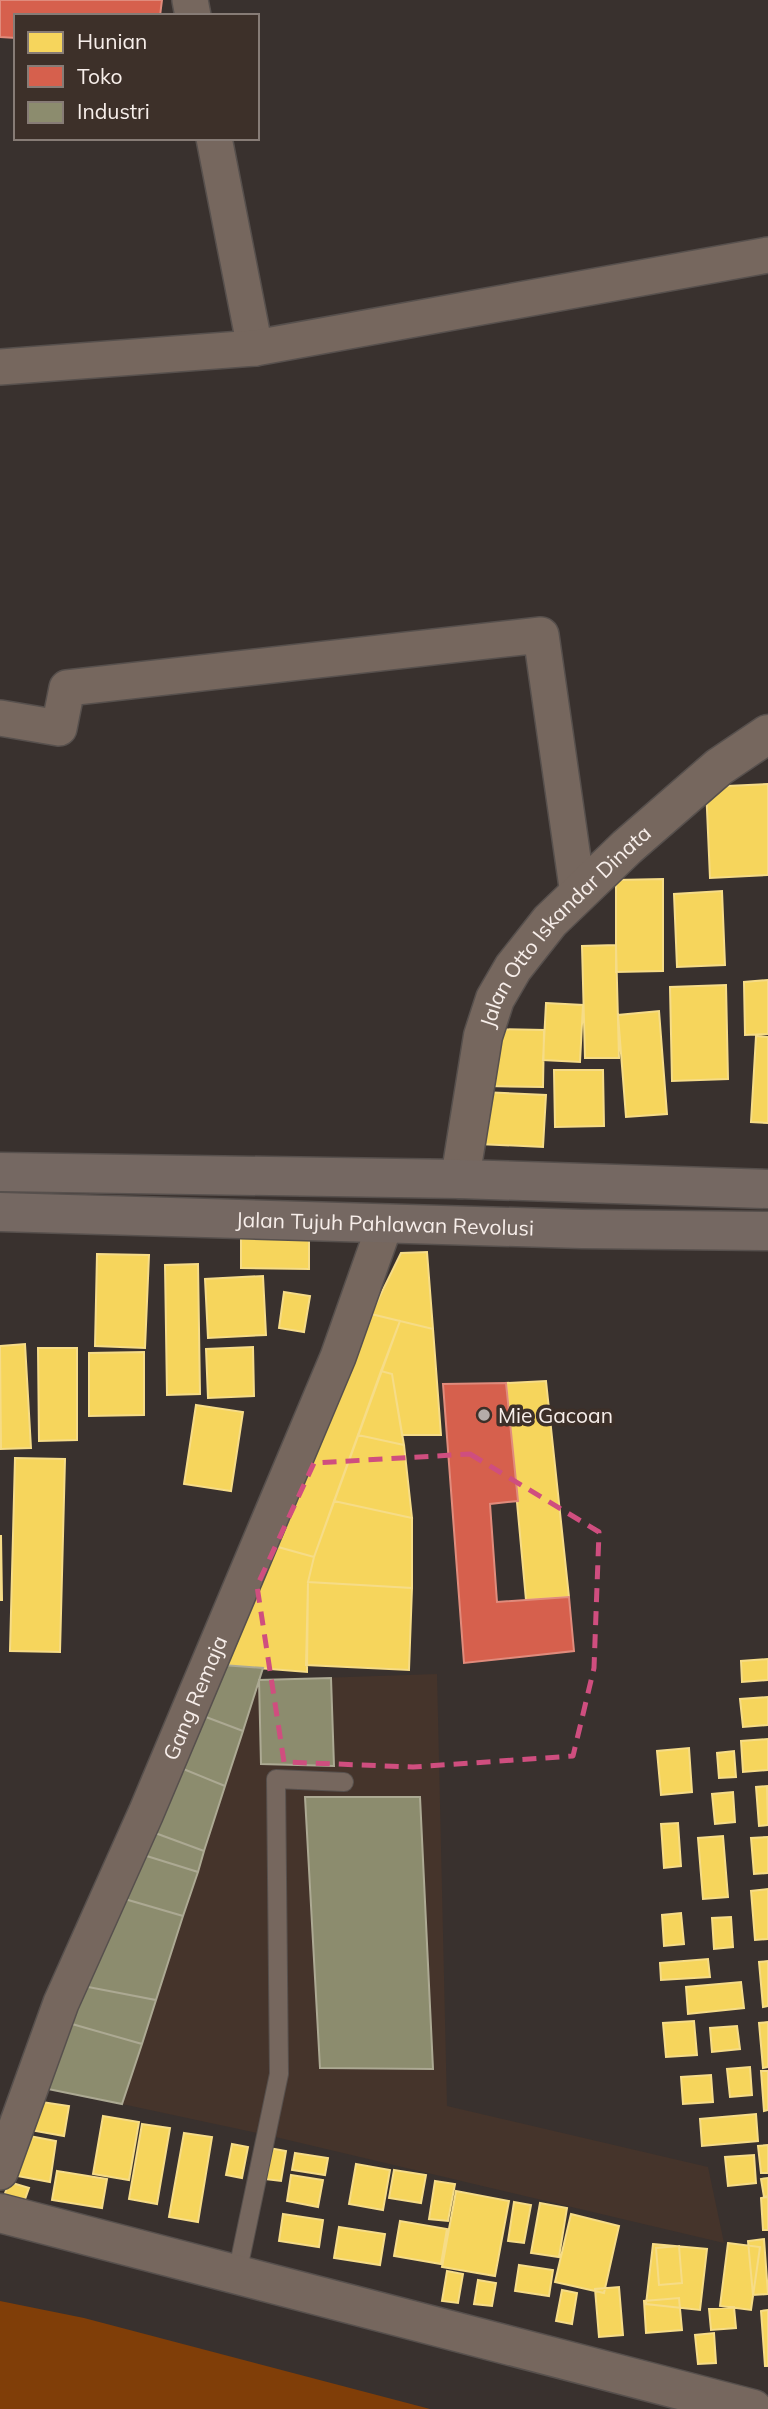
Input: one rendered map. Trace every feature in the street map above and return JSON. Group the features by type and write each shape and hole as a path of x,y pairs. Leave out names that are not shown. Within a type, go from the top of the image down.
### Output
{"main road":[{"name":"Jalan Tujuh Pahlawan Revolusi","path":"0,1172 460,1179 768,1189"},
{"name":"Jalan Tujuh Pahlawan Revolusi","path":"0,1212 385,1224 768,1231"}],"street":[{"path":"214,140 255,348"},
{"path":"0,368 255,348 768,255"},
{"path":"0,718 59,729 66,688 541,635 578,894"},
{"name":"Jalan Otto Iskandar Dinata","path":"460,1179 483,1036 495,999 513,968 550,921 627,847 719,767 768,734"},
{"name":"Gang Remaja","path":"0,2172 61,2003 152,1801 338,1357 385,1224"},
{"path":"0,2213 752,2409"}],"lane":[{"path":"237,2274 279,2074 276,1780 344,1782"}],"highlighted area":[{"path":"470,1454 599,1532 594,1668 573,1756 413,1767 284,1762 257,1586 314,1463"}],"shaded area":[{"path":"437,1674 447,2106 708,2167 724,2243 267,2135 122,2104 259,1680"},
{"path":"0,2301 84,2318 430,2409 0,2409"}],"building: Hunian":[{"path":"768,784 768,875 710,878 706,787"},
{"path":"663,879 663,971 616,972 616,880"},
{"path":"722,891 725,965 677,967 674,894"},
{"path":"616,945 619,1058 585,1058 582,946"},
{"path":"768,980 768,1034 745,1035 744,982"},
{"path":"726,985 728,1079 672,1081 670,987"},
{"path":"546,1003 583,1005 580,1062 543,1060"},
{"path":"659,1011 667,1114 626,1117 618,1015"},
{"path":"487,1029 544,1030 543,1087 486,1086"},
{"path":"756,1036 768,1037 768,1123 751,1122"},
{"path":"554,1070 603,1070 604,1126 555,1127"},
{"path":"482,1092 546,1095 543,1147 479,1144"},
{"path":"241,1230 309,1230 309,1269 241,1268"},
{"path":"427,1252 433,1329 371,1314 401,1253"},
{"path":"97,1254 149,1255 145,1348 95,1346"},
{"path":"198,1264 200,1394 167,1395 165,1265"},
{"path":"263,1276 266,1335 208,1338 205,1279"},
{"path":"284,1292 310,1296 304,1332 279,1328"},
{"path":"371,1314 400,1321 314,1557 271,1545"},
{"path":"400,1321 433,1329 441,1435 402,1435 392,1374 381,1371"},
{"path":"25,1344 31,1448 1,1449 0,1346"},
{"path":"253,1347 254,1396 208,1398 206,1349"},
{"path":"38,1348 77,1348 77,1440 39,1441"},
{"path":"144,1352 144,1415 89,1416 89,1353"},
{"path":"381,1371 392,1374 404,1445 358,1435"},
{"path":"546,1381 569,1597 526,1600 506,1383"},
{"path":"196,1405 243,1412 231,1491 184,1484"},
{"path":"358,1435 404,1445 412,1518 334,1501"},
{"path":"15,1458 65,1459 60,1652 10,1651"},
{"path":"334,1501 412,1518 412,1588 308,1582"},
{"path":"1,1536 2,1600 0,1600"},
{"path":"271,1545 314,1557 308,1582 307,1672 222,1665"},
{"path":"308,1582 412,1588 409,1670 306,1665"},
{"path":"768,1659 768,1680 742,1682 741,1661"},
{"path":"768,1697 768,1725 743,1727 740,1699"},
{"path":"768,1739 768,1770 743,1772 741,1741"},
{"path":"689,1748 692,1792 661,1795 657,1751"},
{"path":"734,1751 736,1777 719,1778 717,1753"},
{"path":"767,1786 768,1825 759,1826 756,1787"},
{"path":"733,1792 735,1822 715,1824 712,1794"},
{"path":"678,1823 681,1866 664,1868 661,1824"},
{"path":"723,1836 728,1897 703,1899 698,1838"},
{"path":"768,1837 768,1873 754,1874 751,1838"},
{"path":"768,1889 768,1939 755,1940 751,1891"},
{"path":"681,1913 684,1944 664,1946 662,1915"},
{"path":"731,1917 733,1947 714,1949 712,1918"},
{"path":"708,1959 710,1977 661,1980 660,1963"},
{"path":"768,1961 768,2006 763,2007 759,1962"},
{"path":"741,1982 744,2008 688,2014 686,1987"},
{"path":"694,2021 697,2055 666,2057 663,2023"},
{"path":"768,2022 768,2067 763,2068 759,2023"},
{"path":"737,2026 740,2049 712,2052 710,2028"},
{"path":"750,2067 752,2095 730,2097 727,2069"},
{"path":"761,2071 768,2071 768,2110 764,2111"},
{"path":"711,2075 713,2102 683,2104 681,2077"},
{"path":"35,2101 69,2106 64,2136 30,2130"},
{"path":"756,2114 758,2141 702,2146 700,2119"},
{"path":"103,2116 139,2122 129,2180 93,2174"},
{"path":"142,2124 170,2128 157,2204 129,2199"},
{"path":"184,2133 212,2137 198,2222 169,2217"},
{"path":"19,2134 56,2141 50,2182 12,2175"},
{"path":"232,2144 248,2147 242,2178 226,2175"},
{"path":"768,2145 768,2173 761,2173 758,2146"},
{"path":"269,2148 286,2151 281,2181 264,2179"},
{"path":"295,2153 328,2158 325,2175 292,2170"},
{"path":"754,2155 756,2183 728,2186 725,2157"},
{"path":"356,2164 390,2170 383,2210 349,2204"},
{"path":"394,2170 426,2175 421,2203 389,2198"},
{"path":"57,2171 107,2179 102,2208 52,2200"},
{"path":"291,2175 323,2180 318,2207 287,2201"},
{"path":"768,2178 768,2196 764,2197 761,2179"},
{"path":"435,2181 455,2184 448,2221 429,2219"},
{"path":"9,2182 29,2188 24,2202 4,2196"},
{"path":"456,2191 509,2201 495,2276 442,2267"},
{"path":"768,2197 768,2230 763,2230 761,2198"},
{"path":"514,2202 531,2205 524,2243 508,2241"},
{"path":"540,2203 567,2208 559,2257 531,2253"},
{"path":"283,2214 323,2220 319,2247 279,2241"},
{"path":"571,2214 619,2226 604,2293 555,2282"},
{"path":"400,2221 447,2229 441,2264 394,2256"},
{"path":"339,2227 385,2234 380,2265 334,2258"},
{"path":"764,2239 768,2294 753,2295 748,2241"},
{"path":"728,2243 760,2247 751,2310 720,2306"},
{"path":"653,2244 707,2249 700,2310 646,2304"},
{"path":"679,2246 682,2283 659,2285 656,2248"},
{"path":"519,2265 553,2270 549,2296 515,2291"},
{"path":"447,2271 463,2274 458,2303 442,2301"},
{"path":"478,2280 496,2283 492,2306 474,2304"},
{"path":"619,2287 623,2335 599,2337 595,2289"},
{"path":"562,2290 577,2293 572,2324 556,2321"},
{"path":"679,2298 682,2330 646,2333 644,2301"},
{"path":"734,2307 736,2328 711,2330 709,2309"},
{"path":"768,2310 768,2366 765,2366 761,2311"},
{"path":"714,2333 716,2363 698,2364 695,2335"}],"building: Toko":[{"path":"0,0 162,0 160,14 14,14 14,38 0,37"},
{"path":"506,1383 518,1501 490,1504 497,1602 569,1597 574,1651 464,1663 443,1384"}],"building: Industri":[{"path":"222,1665 263,1668 243,1731 198,1714"},
{"path":"331,1678 334,1766 261,1764 259,1680"},
{"path":"198,1714 243,1731 225,1786 176,1766"},
{"path":"176,1766 225,1786 204,1851 147,1830"},
{"path":"305,1797 420,1797 433,2069 320,2068"},
{"path":"147,1830 204,1851 198,1872 137,1853"},
{"path":"137,1853 198,1872 183,1916 118,1897"},
{"path":"118,1897 183,1916 156,2000 83,1986"},
{"path":"83,1986 156,2000 142,2044 72,2024"},
{"path":"72,2024 142,2044 122,2104 48,2089"}],"place":[{"name":"Mie Gacoan","path":"484,1415"}]}
